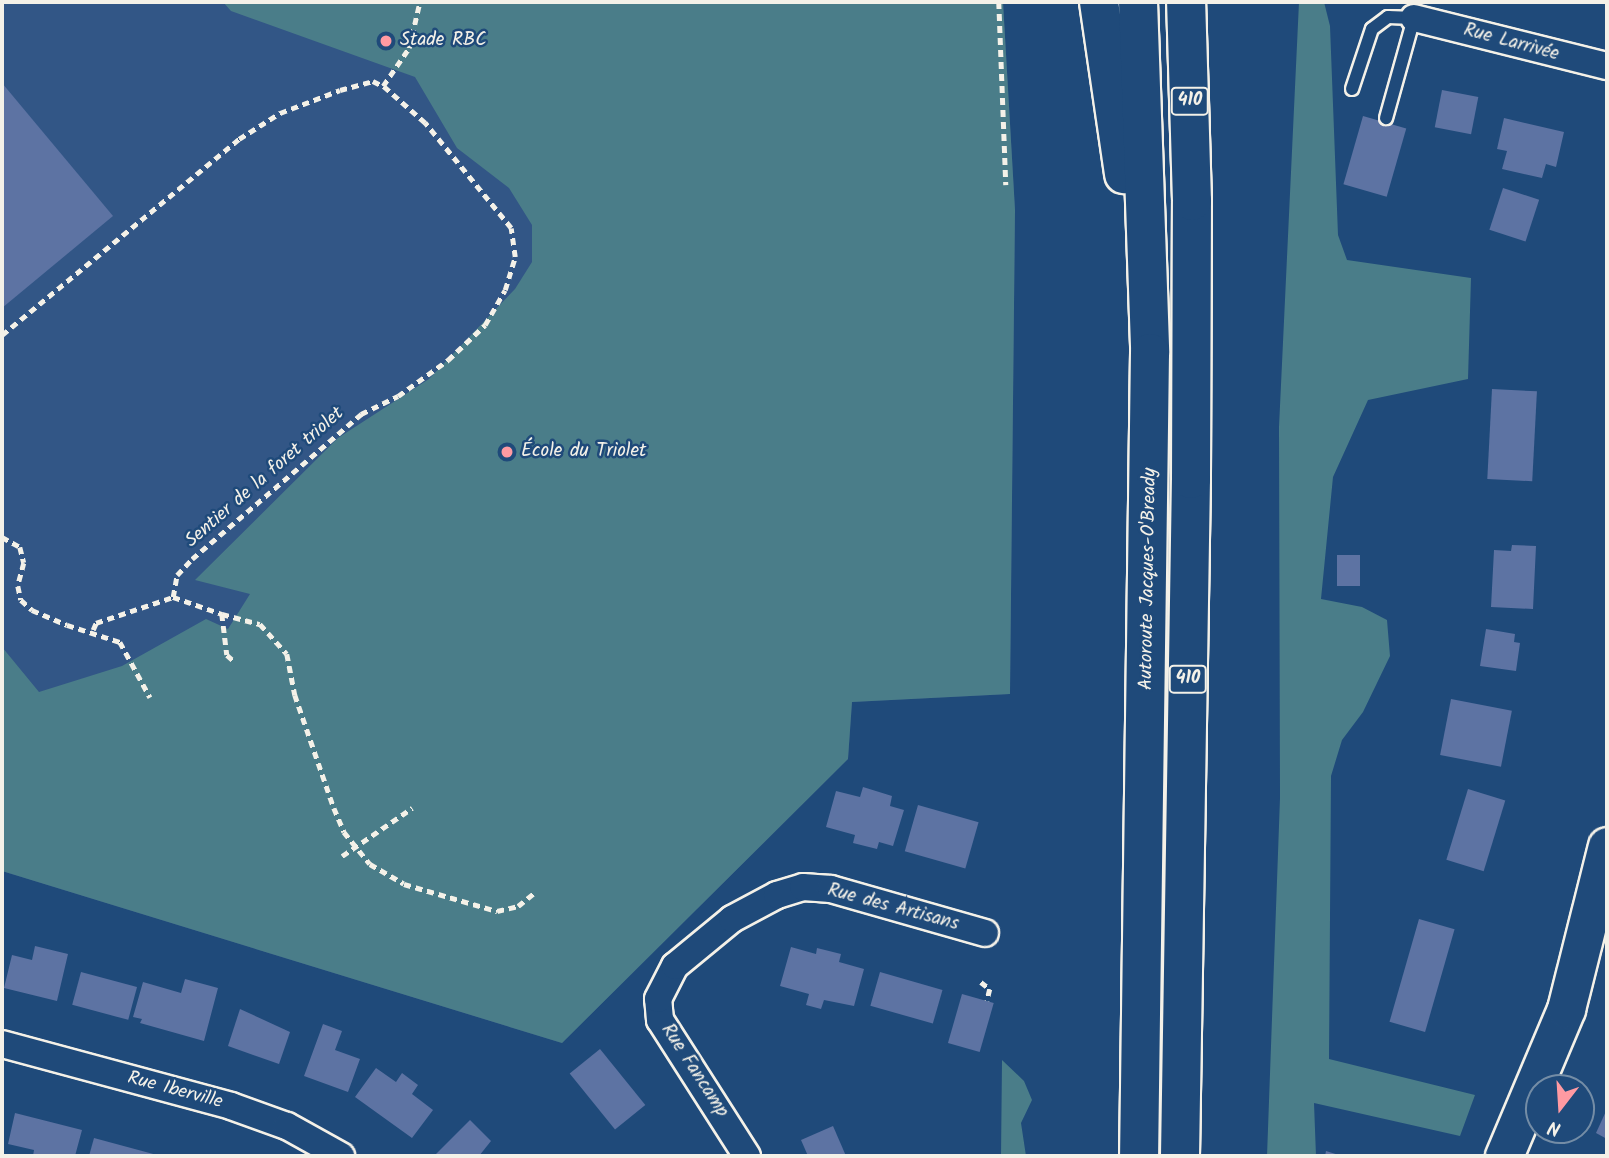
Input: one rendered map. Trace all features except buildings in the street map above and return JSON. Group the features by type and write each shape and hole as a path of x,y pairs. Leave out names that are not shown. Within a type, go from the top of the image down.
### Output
{"highway":[{"path":"1099,2 1150,353"},
{"name":"Autoroute Jacques-O'Bready","path":"1138,2 1150,353 1139,1156"},
{"name":"410","path":"1180,1156 1191,479 1192,201 1186,2"}],"street":[{"name":"Rue Larrivée","path":"1414,18 1607,66"},
{"path":"1504,1156 1566,1009 1607,846"},
{"name":"Rue des Artisans","path":"666,982 675,966 732,919 778,895 803,887 831,890 985,933"},
{"name":"Rue Fancamp","path":"666,982 658,999 660,1020 747,1156"},
{"name":"Rue Iberville","path":"2,1044 231,1106 287,1126 341,1156"}],"lane":[{"path":"1352,89 1372,29 1398,15 1414,18 1386,118"}],"path":[{"path":"999,2 1006,186"},
{"path":"2,335 239,139 280,113 340,90 373,82 383,86 409,48 419,5"},
{"name":"Sentier de la foret triolet","path":"173,597 177,575 192,559 361,414 398,396 448,360 485,325 505,290 515,257 511,228 425,123 383,86"},
{"path":"2,537 20,547 24,563 18,586 21,600 32,610 67,625 93,630 120,642 150,697"},
{"path":"93,630 96,623 173,597 260,624 287,654 295,695 327,791 344,832 386,877 486,908 509,909 535,892"},
{"path":"222,614 227,655 234,661"},
{"path":"342,856 412,808"},
{"path":"981,982 990,989 987,1001"}],"shaded area":[{"name":"École du Triolet","path":"2,2 1003,2 1015,210 1010,694 852,702 848,759 562,1043 2,871"}],"green space":[{"name":"École du Triolet","path":"223,2 1003,2 1015,210 1010,694 852,702 848,759 562,1043 2,871 2,647 39,692 122,666 206,619 228,629 250,594 195,580 338,438 429,379 515,289 532,262 532,225 509,188 457,148 415,77 231,11"},
{"path":"1299,2 1324,2 1330,26 1338,235 1347,260 1471,278 1468,379 1368,400 1333,477 1321,599 1362,607 1387,620 1390,656 1363,712 1342,740 1331,776 1329,1059 1475,1095 1460,1136 1314,1103 1316,1156 1267,1156 1280,798 1279,427"},
{"path":"1002,1060 1024,1081 1032,1100 1021,1123 1026,1156 1001,1156"}],"place":[{"name":"Stade RBC","path":"386,41"},
{"name":"École du Triolet","path":"507,452"}]}
